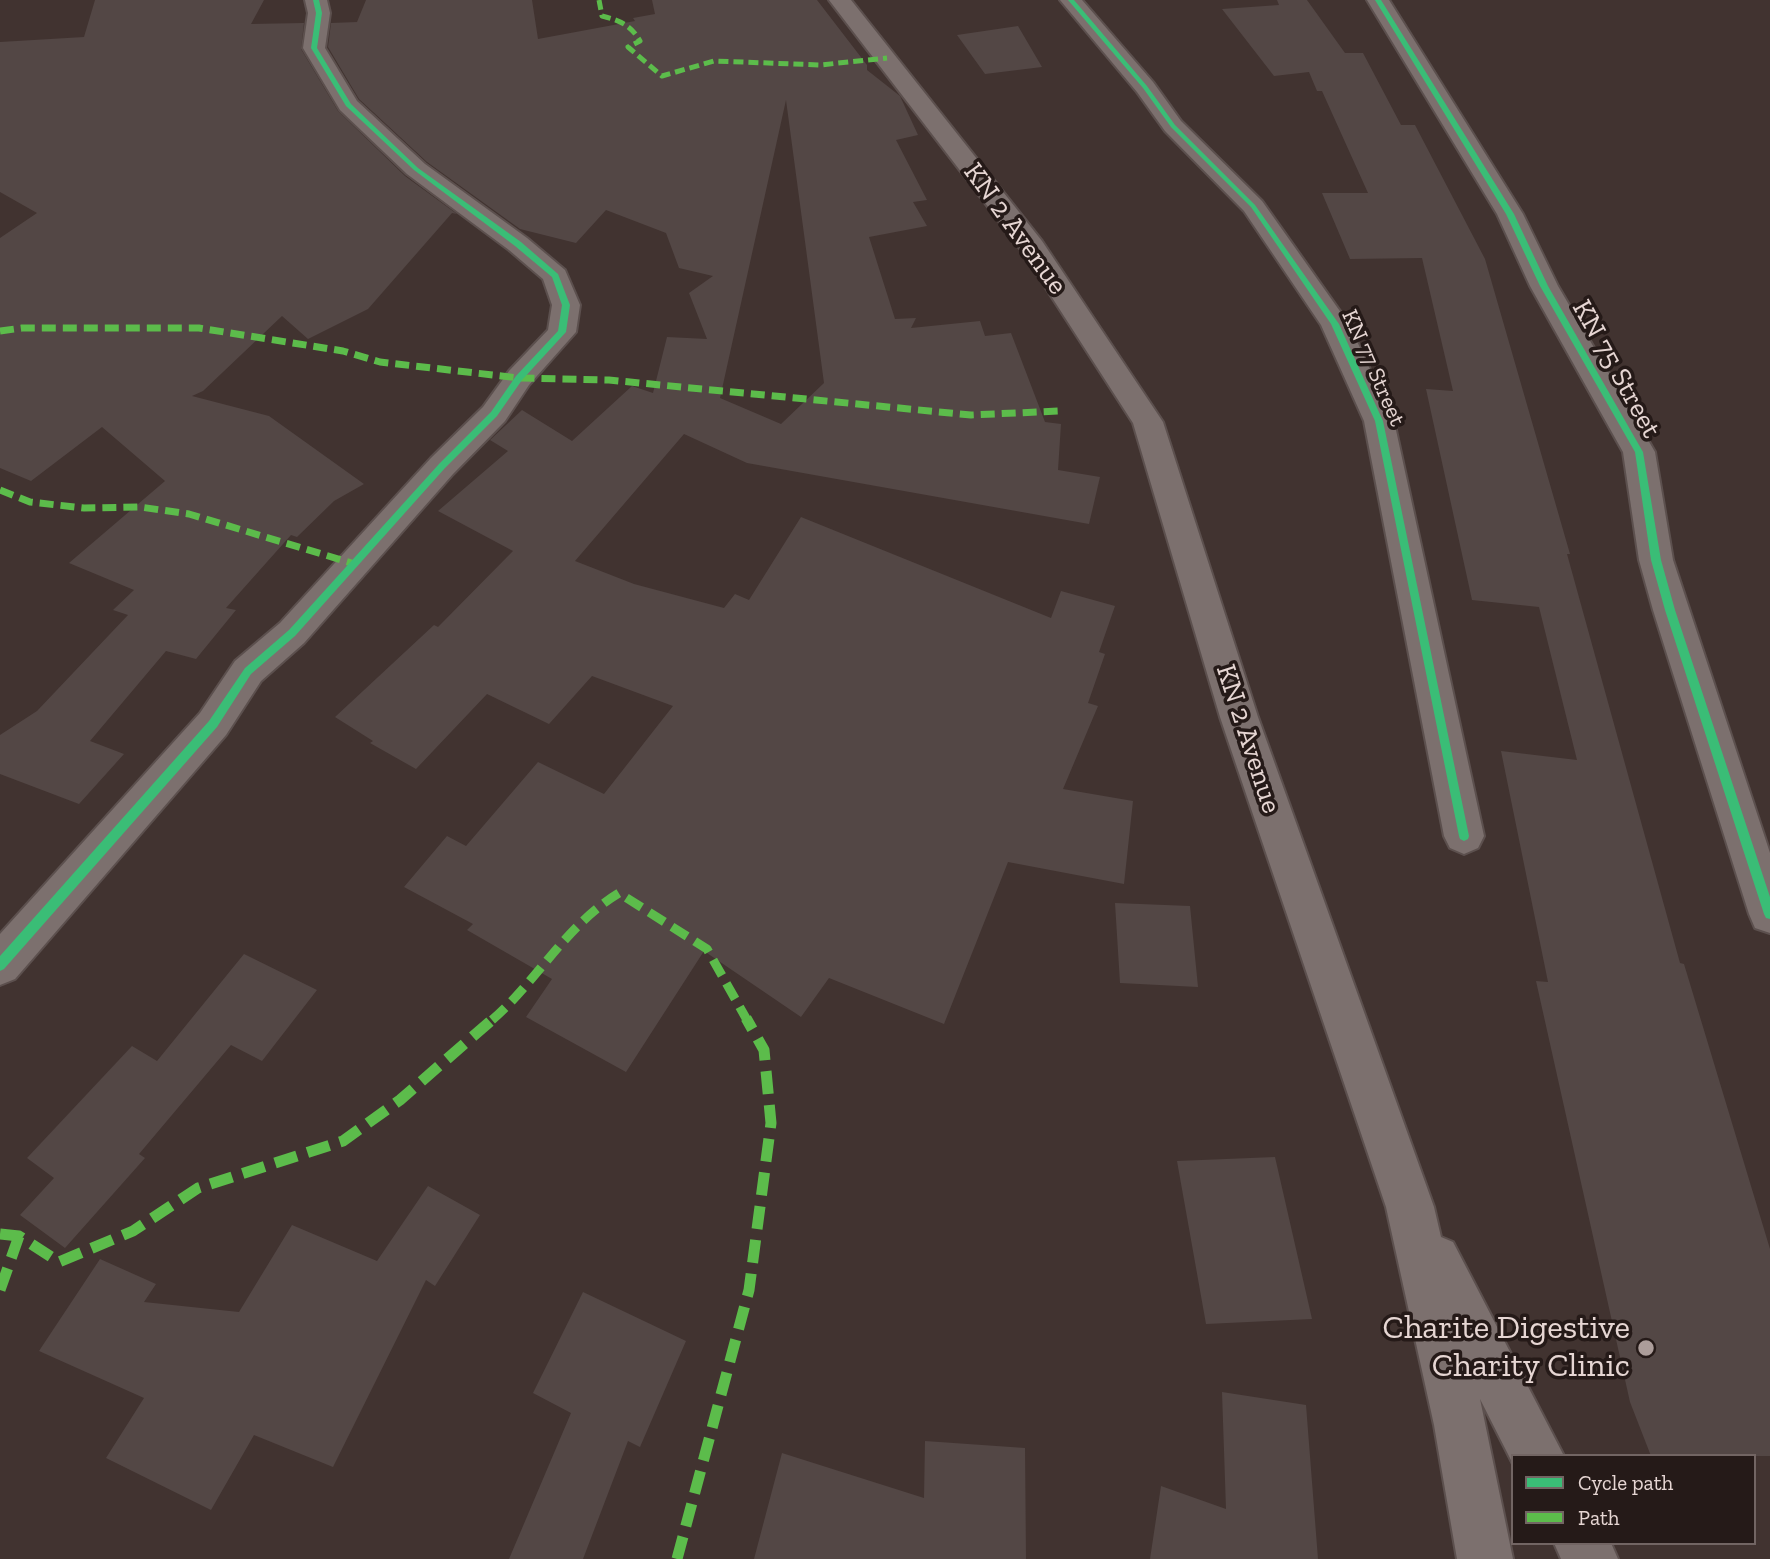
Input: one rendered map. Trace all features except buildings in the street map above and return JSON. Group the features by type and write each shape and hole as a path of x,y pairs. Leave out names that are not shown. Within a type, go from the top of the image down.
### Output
{"street":[{"path":"0,965 213,724 248,671 301,623 442,466 494,414 519,378 562,332 566,305 555,276 519,244 416,169 348,106 314,48 319,13 316,0"},
{"name":"KN 2 Avenue","path":"840,0 1033,247 1148,422 1239,717 1410,1207 1460,1425 1485,1559"},
{"name":"KN 77 Street","path":"1071,0 1173,126 1253,206 1335,324 1379,421 1464,836"},
{"name":"KN 75 Street","path":"1378,0 1510,214 1544,286 1639,452 1656,560 1663,585 1770,914"},
{"path":"1410,1207 1536,1454"}],"marked path":[{"path":"599,0 602,16 629,26 640,41 628,47 662,76 714,61 820,65 887,58"},
{"path":"0,331 22,328 199,328 343,351 380,362 519,378 609,380 971,415 1060,411"},
{"path":"0,490 30,502 84,508 140,507 189,514 355,564"},
{"path":"0,1234 19,1236 59,1262 133,1231 198,1188 343,1141 400,1100 502,1011 573,929 596,907 619,893 707,949 764,1050 771,1123 749,1290 677,1559"},
{"path":"0,1290 19,1236"}],"cycle path":[{"path":"0,965 213,724 248,671 292,633 442,466 494,414 519,378 562,332 566,305 555,276 518,244 416,169 348,105 314,48 319,13 316,0"},
{"path":"1071,0 1145,87 1173,126 1253,206 1335,324 1379,421 1464,836"},
{"path":"1378,0 1510,214 1544,286 1639,452 1656,560 1670,610 1770,914"}],"place":[{"name":"Charite Digestive Charity Clinic","path":"1646,1348"}]}
